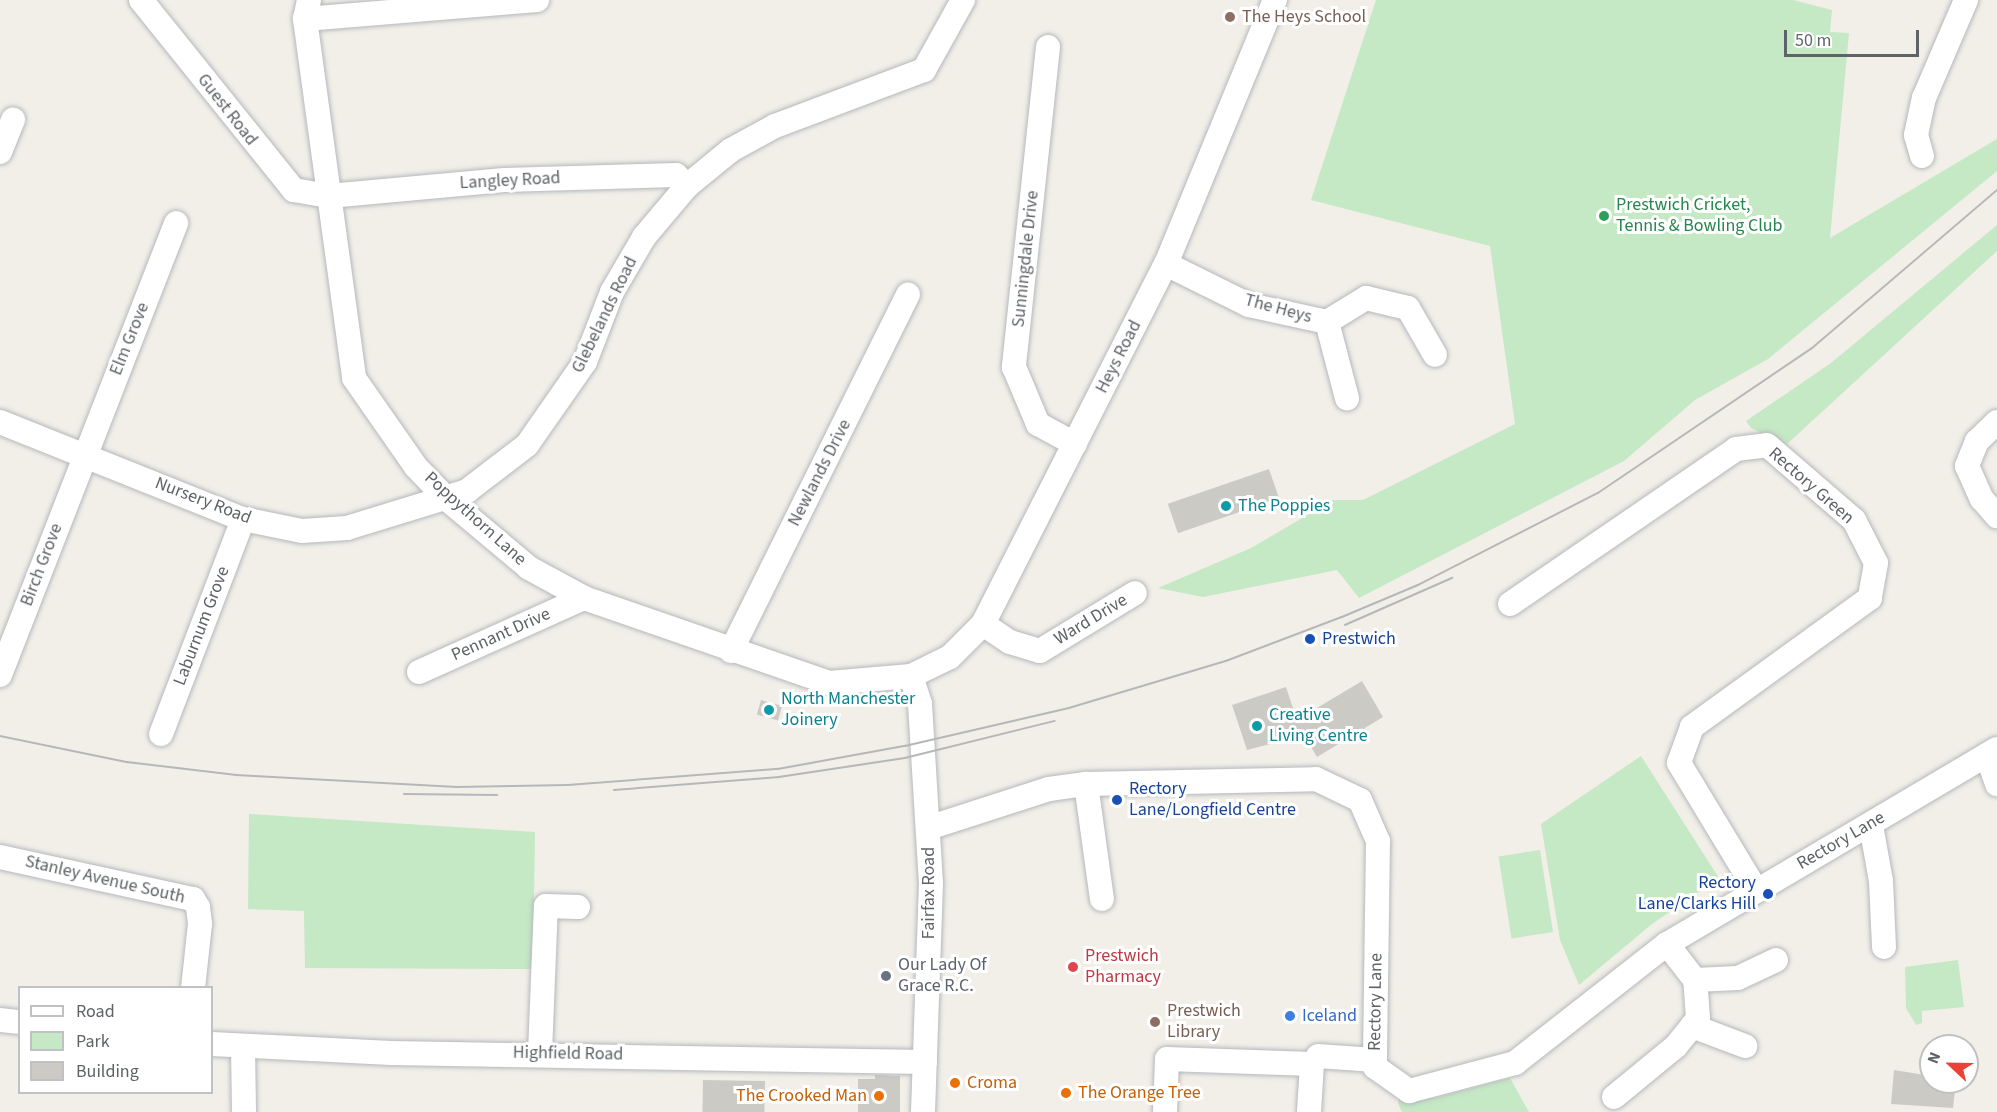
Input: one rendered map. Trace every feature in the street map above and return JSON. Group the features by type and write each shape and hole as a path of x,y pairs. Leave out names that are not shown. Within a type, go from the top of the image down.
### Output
{"street":[{"name":"Guest Road","path":"141,0 267,163 294,190 329,196"},
{"path":"307,10 537,0"},
{"name":"Glebelands Road","path":"448,500 467,491 527,445 585,362 612,292 644,237 687,186 731,150 775,126 924,70 963,0"},
{"name":"Heys Road","path":"911,676 951,657 983,624 1166,264 1275,0"},
{"path":"1922,156 1916,135 1924,98 1966,0"},
{"name":"Poppythorn Lane","path":"307,10 354,378 416,467 448,500 529,568 584,598 731,651 829,683 911,676"},
{"name":"Sunningdale Drive","path":"1048,47 1014,367 1038,424 1075,444"},
{"path":"0,152 13,119"},
{"name":"Langley Road","path":"329,196 504,180 665,175 676,175 687,186"},
{"name":"Elm Grove","path":"84,454 176,223"},
{"name":"The Heys","path":"1166,264 1249,305 1327,322 1366,298 1408,308 1435,355"},
{"name":"Newlands Drive","path":"731,651 908,295"},
{"path":"1327,322 1347,398"},
{"name":"Nursery Road","path":"0,422 243,519 302,531 347,528 448,500"},
{"path":"1997,422 1977,441 1967,466 1982,499 1997,516"},
{"name":"Rectory Green","path":"1510,604 1736,449 1767,445 1854,520 1876,563 1870,598 1692,727 1679,764 1756,890"},
{"name":"Birch Grove","path":"0,675 84,454"},
{"name":"Laburnum Grove","path":"161,734 243,519"},
{"name":"Ward Drive","path":"983,624 1010,642 1040,651 1135,593"},
{"name":"Pennant Drive","path":"419,672 584,598"},
{"name":"Fairfax Road","path":"911,676 920,704 931,883 923,1112"},
{"path":"1992,752 1997,784"},
{"name":"Rectory Lane","path":"928,828 1049,789 1086,784 1316,779 1360,800 1378,841 1375,1067 1409,1091 1515,1063 1666,944 1992,752"},
{"path":"1086,784 1102,898"},
{"path":"1871,825 1881,881 1884,947"},
{"name":"Stanley Avenue South","path":"0,857 193,899 198,907 200,924 193,986"},
{"path":"540,1053 546,906 578,907"},
{"path":"1614,1097 1676,1046 1698,1018 1695,980 1666,944"},
{"path":"1695,980 1738,978 1776,960"},
{"path":"0,1020 18,1022"},
{"path":"1692,1026 1745,1046"},
{"name":"Highfield Road","path":"213,1044 243,1048 925,1062"},
{"path":"243,1048 244,1112"},
{"path":"1318,1056 1375,1060"},
{"path":"1165,1112 1167,1059 1312,1064 1309,1112"}],"green space":[{"name":"Prestwich Cricket, Tennis & Bowling Club","path":"1376,0 1793,0 1832,10 1830,32 1849,33 1830,238 1997,139 1997,171 1768,359 1695,400 1624,461 1359,598 1337,570 1203,597 1158,588 1251,548 1333,500 1363,500 1515,424 1490,246 1311,200"},
{"path":"1997,225 1997,251 1786,445 1751,428 1746,421 1831,363"},
{"path":"1641,756 1719,878 1652,924 1579,985 1560,940 1541,824"},
{"path":"249,814 535,832 533,969 305,968 304,911 248,909"},
{"path":"1540,850 1553,932 1512,939 1499,857"},
{"path":"1958,960 1964,1007 1922,1011 1922,1023 1916,1025 1906,1008 1905,967"},
{"path":"1510,1078 1529,1112 1402,1112 1398,1103 1400,1096 1435,1098"}],"building":[{"name":"The Poppies","path":"1269,469 1279,498 1178,533 1168,504"},
{"path":"1362,681 1383,717 1317,757 1304,735 1247,750 1232,705 1286,687 1297,720"},
{"name":"North Manchester Joinery","path":"761,700 782,706 778,720 757,714"},
{"path":"1894,1070 1919,1074 1919,1094 1955,1094 1953,1108 1891,1104"},
{"path":"875,1075 900,1076 900,1112 858,1112 858,1079 875,1079"},
{"path":"703,1080 765,1081 764,1112 702,1112"}],"tram line":[{"path":"0,736 127,762 236,775 457,787 568,785 778,769 905,746 1069,708 1226,661 1342,617 1418,585 1598,493 1811,349 1997,190"},
{"path":"1345,625 1452,578"},
{"path":"614,790 779,777 905,758 1055,721"},
{"path":"404,794 497,795"}],"place":[{"name":"The Heys School","path":"1230,17"},
{"name":"Prestwich Cricket, Tennis & Bowling Club","path":"1604,216"},
{"name":"The Poppies","path":"1226,506"},
{"name":"Prestwich","path":"1310,639"},
{"name":"North Manchester Joinery","path":"769,710"},
{"name":"Creative Living Centre","path":"1257,726"},
{"name":"Rectory Lane/Longfield Centre","path":"1117,800"},
{"name":"Rectory Lane/Clarks Hill","path":"1768,894"},
{"name":"Prestwich Pharmacy","path":"1073,967"},
{"name":"Our Lady Of Grace R.C.","path":"886,976"},
{"name":"Iceland","path":"1290,1016"},
{"name":"Prestwich Library","path":"1155,1022"},
{"name":"Croma","path":"955,1083"},
{"name":"The Orange Tree","path":"1066,1093"},
{"name":"The Crooked Man","path":"879,1096"}]}
